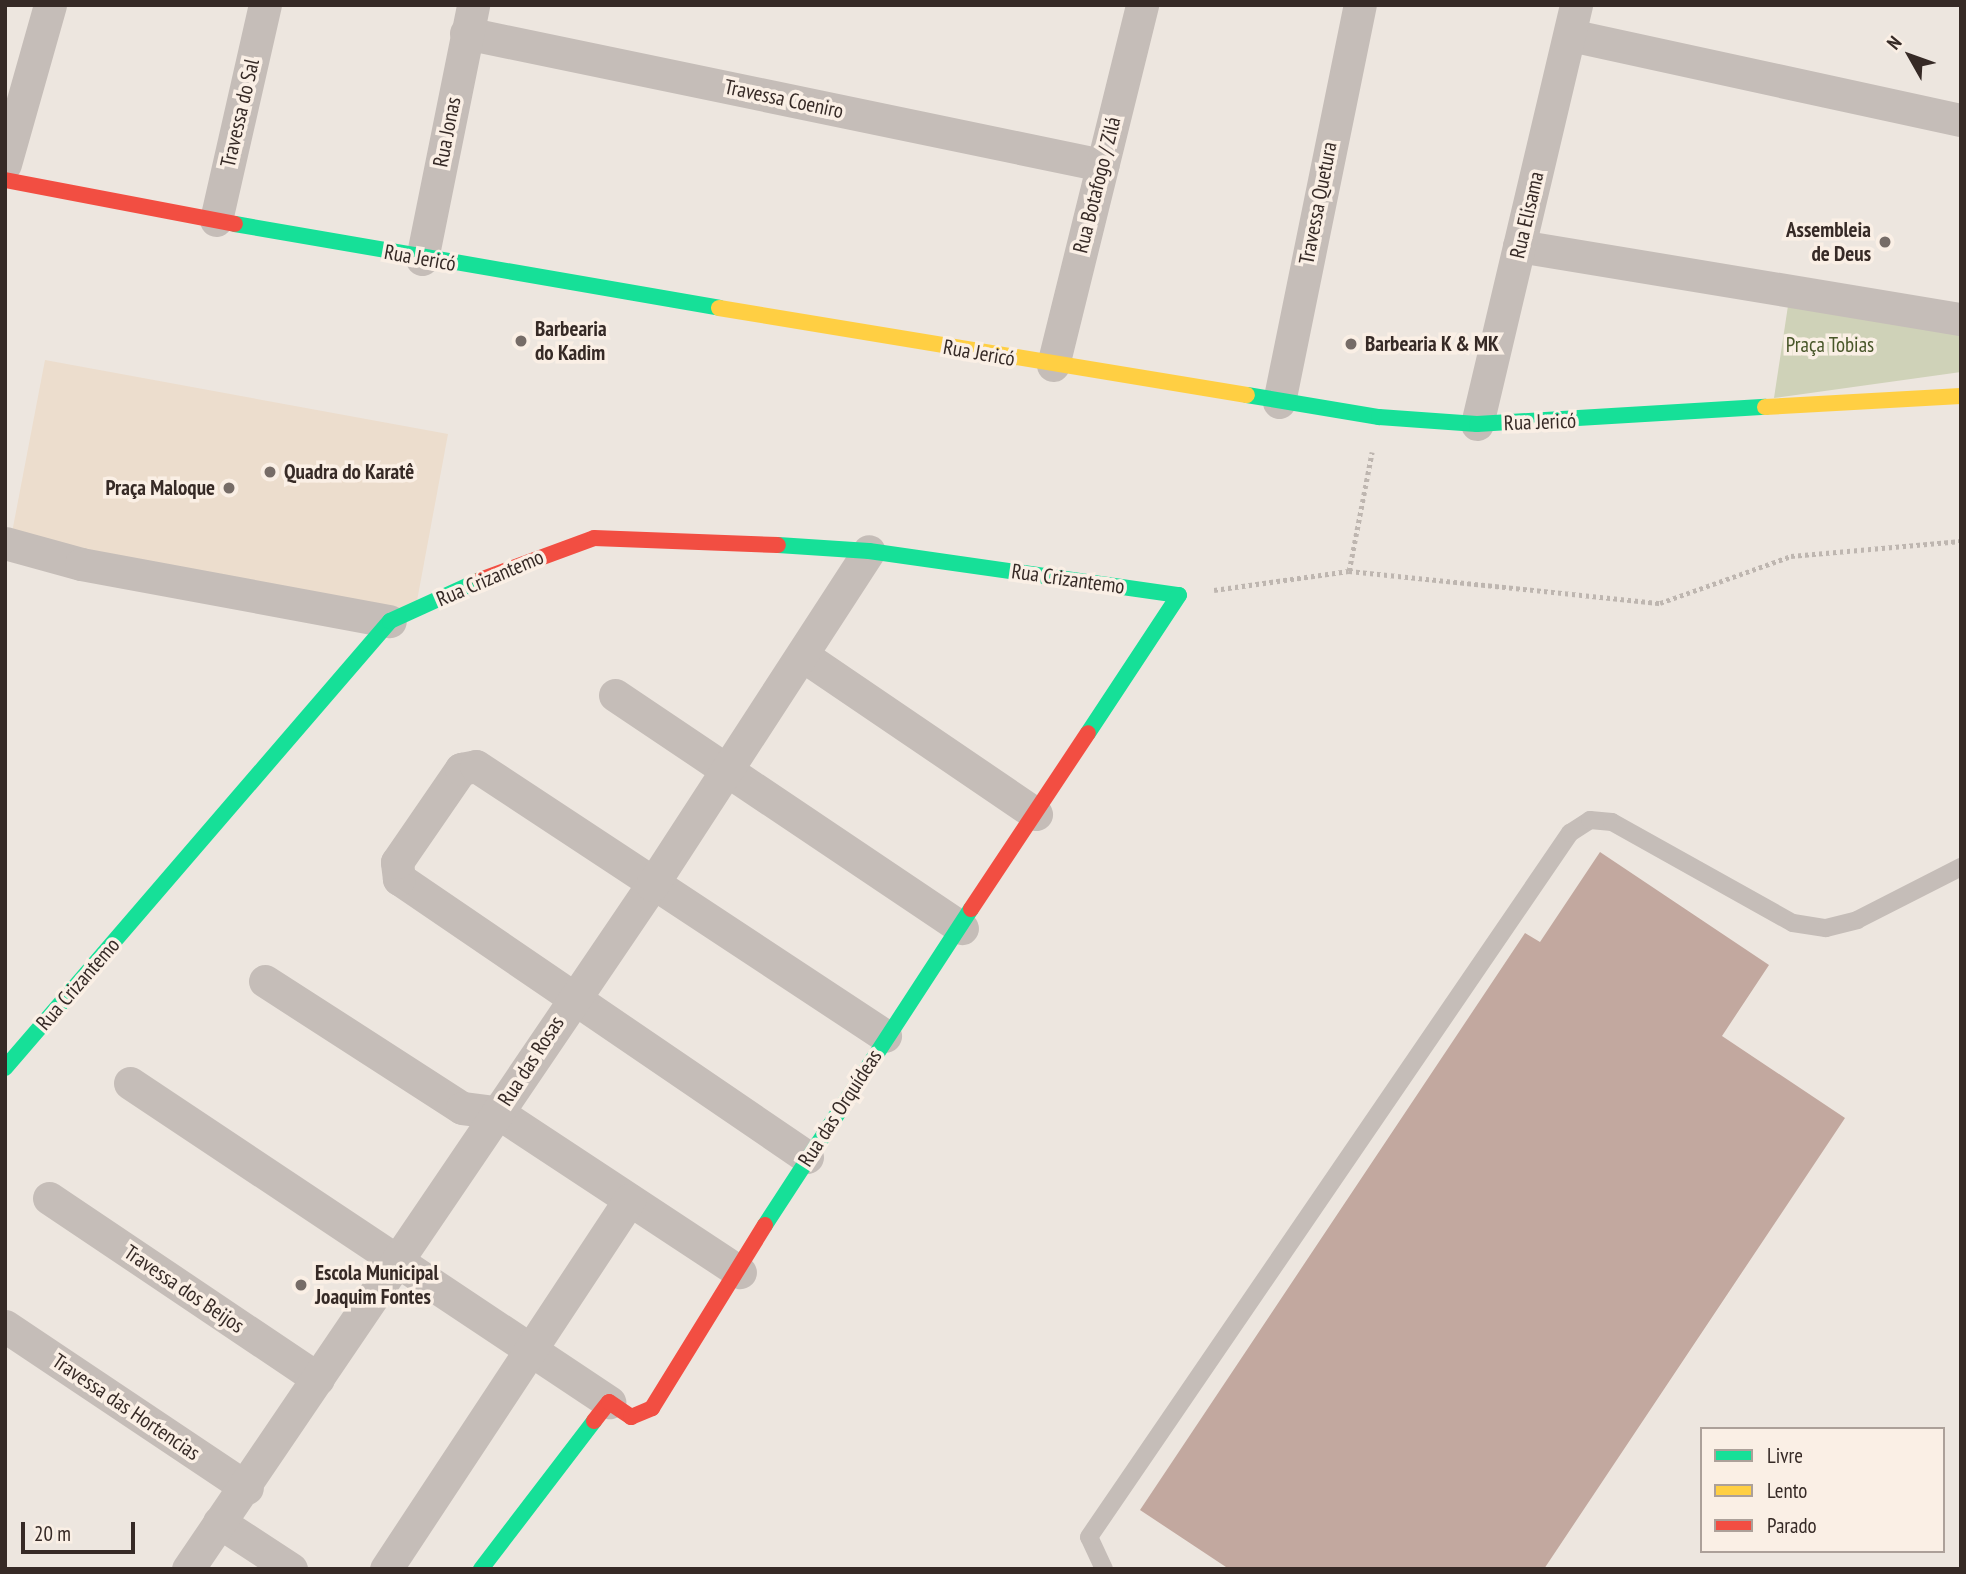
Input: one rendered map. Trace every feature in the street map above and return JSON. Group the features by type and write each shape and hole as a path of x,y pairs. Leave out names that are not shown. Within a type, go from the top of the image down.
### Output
{"street":[{"path":"5,164 50,5"},
{"name":"Travessa do Sal","path":"216,220 265,5"},
{"name":"Rua Botafogo / Zilá","path":"1053,365 1142,5"},
{"name":"Travessa Quetura","path":"1279,402 1360,5"},
{"name":"Travessa Coeniro","path":"469,19 1102,165"},
{"name":"Rua Jonas","path":"422,259 469,19"},
{"path":"1573,20 1961,120"},
{"name":"Rua Elisama","path":"1477,424 1573,20"},
{"name":"Rua Jericó","path":"5,180 422,259 1378,417 1477,424 1961,396"},
{"path":"1519,246 1961,319"},
{"name":"Rua Crizantemo","path":"5,1068 390,621 530,558 594,538 869,551 1179,595"},
{"path":"5,543 82,564 390,621"},
{"name":"Rua das Rosas","path":"188,1569 219,1522 247,1488 574,997 652,885 869,551"},
{"name":"Rua das Orquídeas","path":"609,1402 631,1417 652,1408 740,1272 807,1157 886,1036 962,928 1179,595"},
{"path":"802,655 1036,814"},
{"path":"615,695 962,928"},
{"path":"807,1157 395,874 461,769 476,765 652,885 886,1036"},
{"path":"265,981 462,1108 498,1112 740,1272"},
{"path":"130,1083 400,1259 609,1402 481,1569"},
{"name":"Travessa dos Beijos","path":"49,1198 318,1379"},
{"path":"386,1569 629,1200"},
{"name":"Travessa das Hortencias","path":"5,1326 247,1488"},
{"path":"219,1522 290,1569"}],"lane":[{"path":"1104,1569 1088,1537 1570,833 1590,820 1612,822 1793,923 1826,928 1857,920 1961,867"}],"path":[{"path":"1349,571 1378,417"},
{"path":"1179,595 1349,571 1660,603 1791,556 1961,541"}],"green space":[{"name":"Praça Tobias","path":"1791,286 1961,332 1961,372 1774,398"}],"shaded area":[{"name":"Praça Maloque","path":"45,360 448,434 414,617 10,543"}],"building":[{"path":"1600,852 1769,965 1722,1036 1845,1118 1544,1569 1229,1569 1140,1510 1525,933 1540,942"}],"traffic: fast":[{"path":"235,224 719,308"},
{"path":"1247,395 1379,417 1477,424 1765,407"},
{"path":"778,545 869,551 1179,595 1088,733"},
{"path":"5,1068 390,621 480,580"},
{"path":"765,1225 971,909"},
{"path":"481,1569 594,1421"}],"traffic: slow":[{"path":"719,308 1247,395"},
{"path":"1765,407 1961,396"}],"traffic: jam":[{"path":"5,180 235,224"},
{"path":"480,580 594,538 778,545"},
{"path":"971,909 1088,733"},
{"path":"594,1421 609,1402 631,1417 652,1408 765,1225"}],"place":[{"name":"Assembleia de Deus","path":"1885,242"},
{"name":"Barbearia do Kadim","path":"521,341"},
{"name":"Barbearia K & MK","path":"1351,344"},
{"name":"Quadra do Karatê","path":"270,472"},
{"name":"Praça Maloque","path":"229,488"},
{"name":"Escola Municipal Joaquim Fontes","path":"301,1285"}]}
